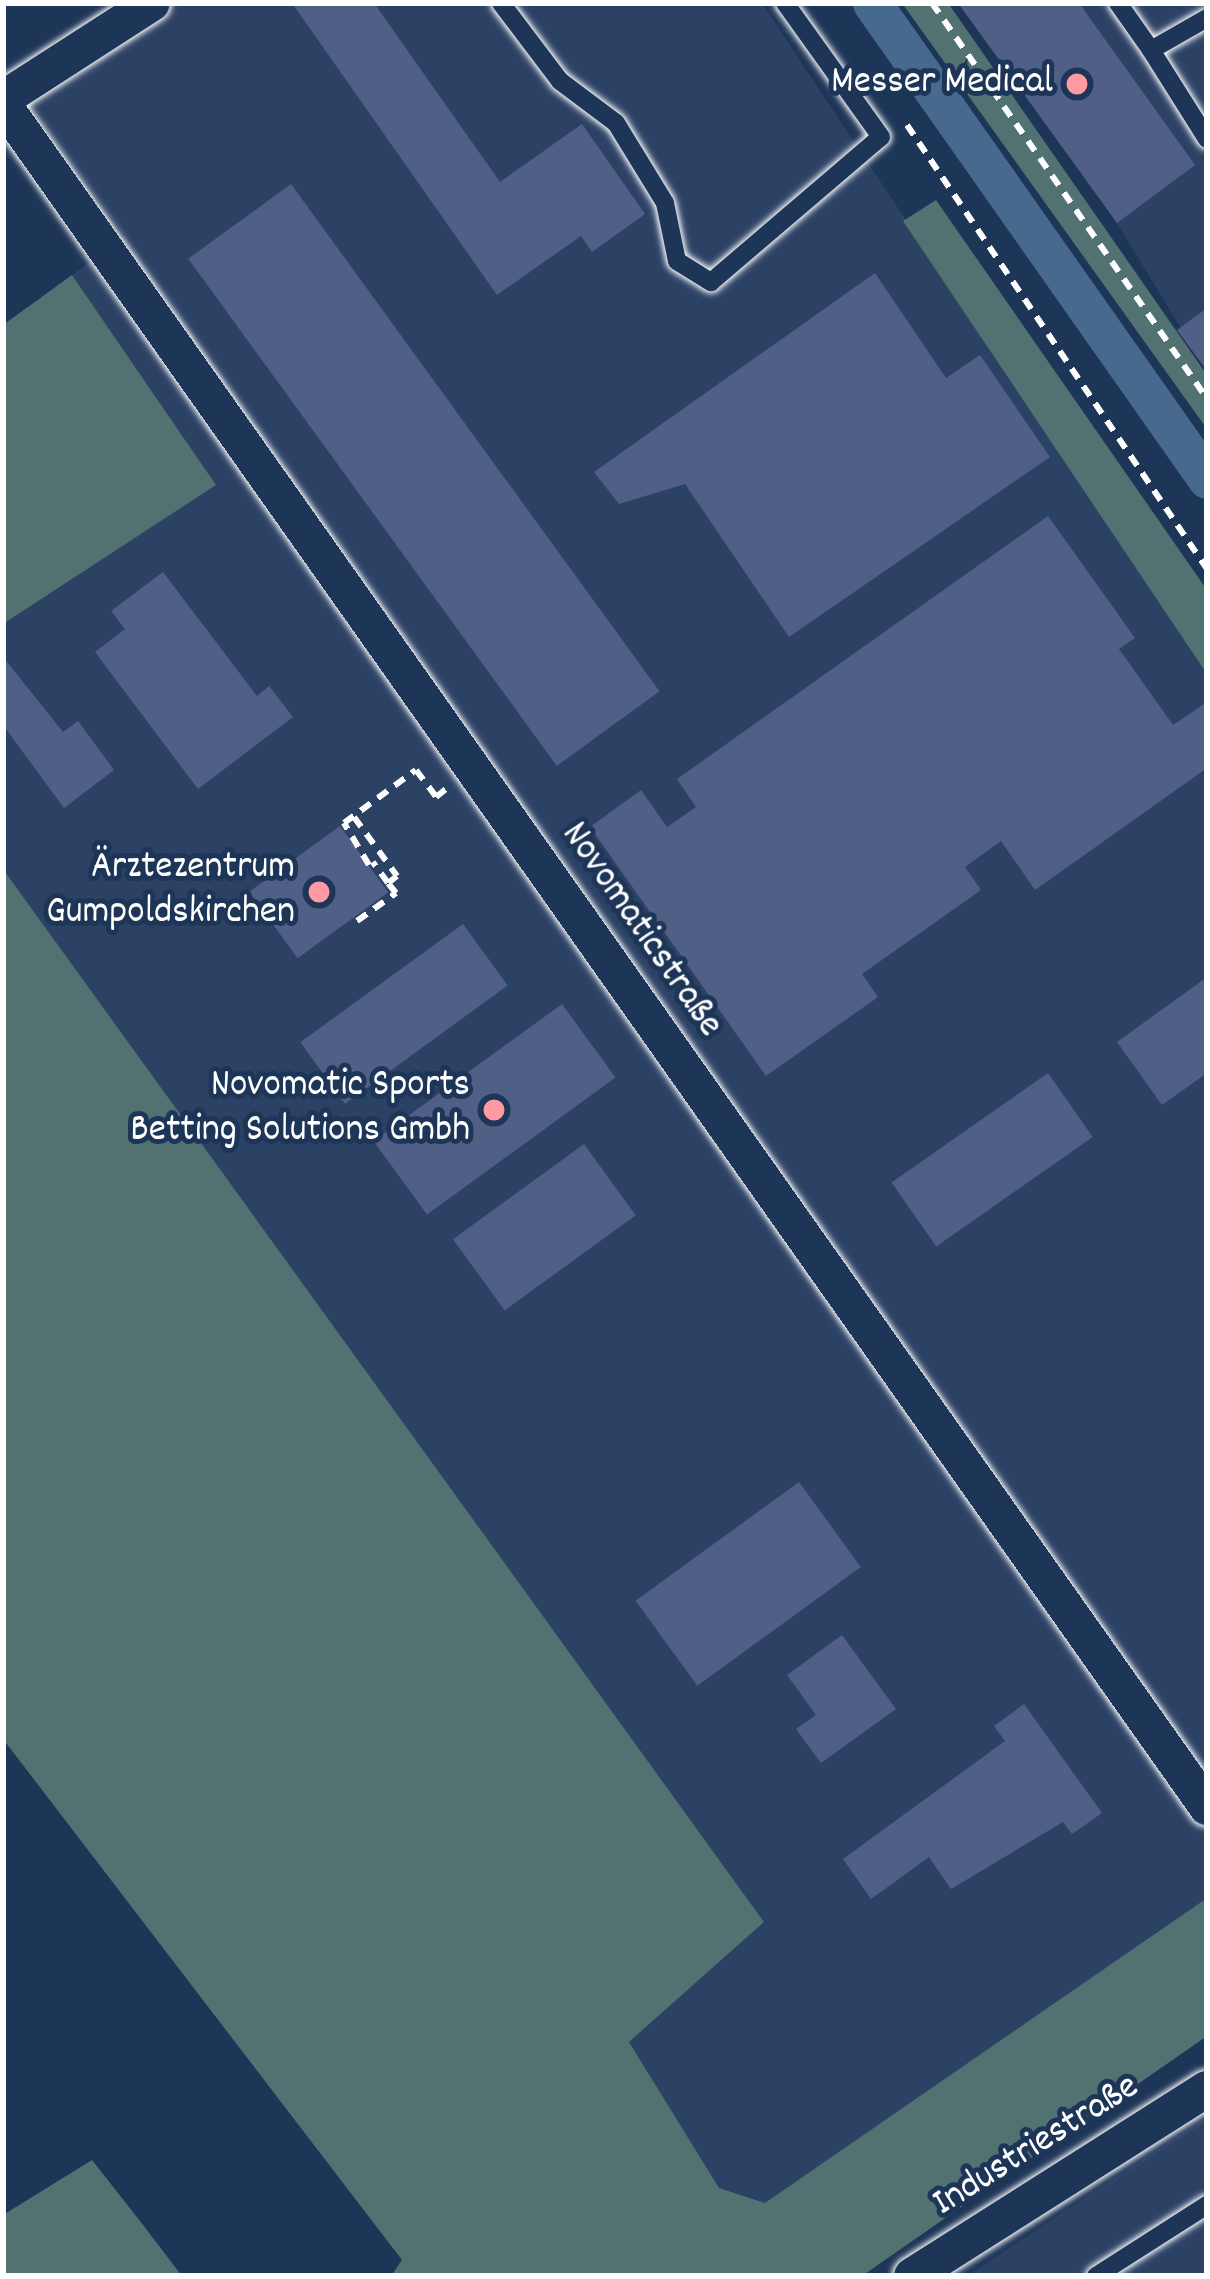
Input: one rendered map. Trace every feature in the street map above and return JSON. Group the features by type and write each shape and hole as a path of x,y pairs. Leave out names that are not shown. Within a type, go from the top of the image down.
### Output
{"street":[{"path":"3,102 152,3"},
{"name":"Novomaticstraße","path":"3,102 1207,1807"},
{"name":"Industriestraße","path":"912,2276 1207,2089"}],"lane":[{"path":"501,3 560,80 616,123 665,202 677,260 711,282 881,137 785,3"},
{"path":"1118,3 1207,139"},
{"path":"1151,50 1207,18"},
{"path":"1096,2276 1207,2205"}],"path":[{"path":"932,3 1207,399"},
{"path":"902,117 1207,569"},
{"path":"357,921 396,893 344,823 416,770 436,797 452,785 463,802"},
{"path":"354,816 398,876 388,883"}],"shaded area":[{"path":"116,3 762,3 1207,674 1207,1898 765,2204 719,2189 629,2042 764,1922 3,869 3,624 216,485 72,275 125,236 28,103"},
{"path":"958,3 1207,3 1207,371 1117,223"},
{"path":"1204,2119 1207,2276 967,2276"}],"green space":[{"path":"902,3 948,3 1207,375 1207,429"},
{"path":"936,200 1207,590 1207,674 903,221"},
{"path":"72,275 216,485 3,624 3,325"},
{"path":"3,869 764,1922 629,2042 719,2188 765,2203 1207,1898 1207,2036 862,2276 391,2276 402,2260 3,1739"},
{"path":"92,2160 182,2276 3,2276 3,2215"}],"building":[{"path":"292,3 374,3 500,182 582,124 645,214 592,252 581,236 497,295"},
{"name":"Messer Medical","path":"958,3 1079,3 1195,165 1117,223"},
{"path":"291,184 660,691 557,766 188,259"},
{"path":"875,273 946,378 980,355 1050,457 789,637 685,484 619,504 594,472"},
{"path":"1207,308 1207,371 1177,330"},
{"path":"1048,516 1135,638 1119,649 1173,725 1207,702 1207,768 1035,890 1001,841 965,867 981,890 862,974 878,997 766,1076 590,827 641,790 667,827 696,807 677,779"},
{"path":"163,572 257,696 269,686 293,717 198,789 95,652 125,629 111,611"},
{"path":"3,657 63,732 78,721 114,770 64,808 3,725"},
{"name":"Ärztezentrum Gumpoldskirchen","path":"340,826 388,892 298,958 249,892"},
{"path":"463,924 508,985 345,1104 300,1042"},
{"path":"1207,977 1207,1073 1162,1105 1117,1042"},
{"name":"Novomatic Sports Betting Solutions Gmbh","path":"562,1004 615,1078 427,1215 373,1141"},
{"path":"1048,1073 1093,1137 936,1246 892,1183"},
{"path":"584,1144 636,1215 505,1310 453,1239"},
{"path":"799,1482 861,1567 697,1686 636,1601"},
{"path":"842,1635 896,1709 821,1763 796,1729 816,1715 787,1675"},
{"path":"1024,1704 1102,1813 1072,1834 1063,1822 951,1889 929,1857 871,1899 843,1859 1005,1741 994,1726"}],"waterway":[{"path":"872,3 1207,479"}],"place":[{"name":"Messer Medical","path":"1077,84"},
{"name":"Ärztezentrum Gumpoldskirchen","path":"319,892"},
{"name":"Novomatic Sports Betting Solutions Gmbh","path":"494,1110"}]}
